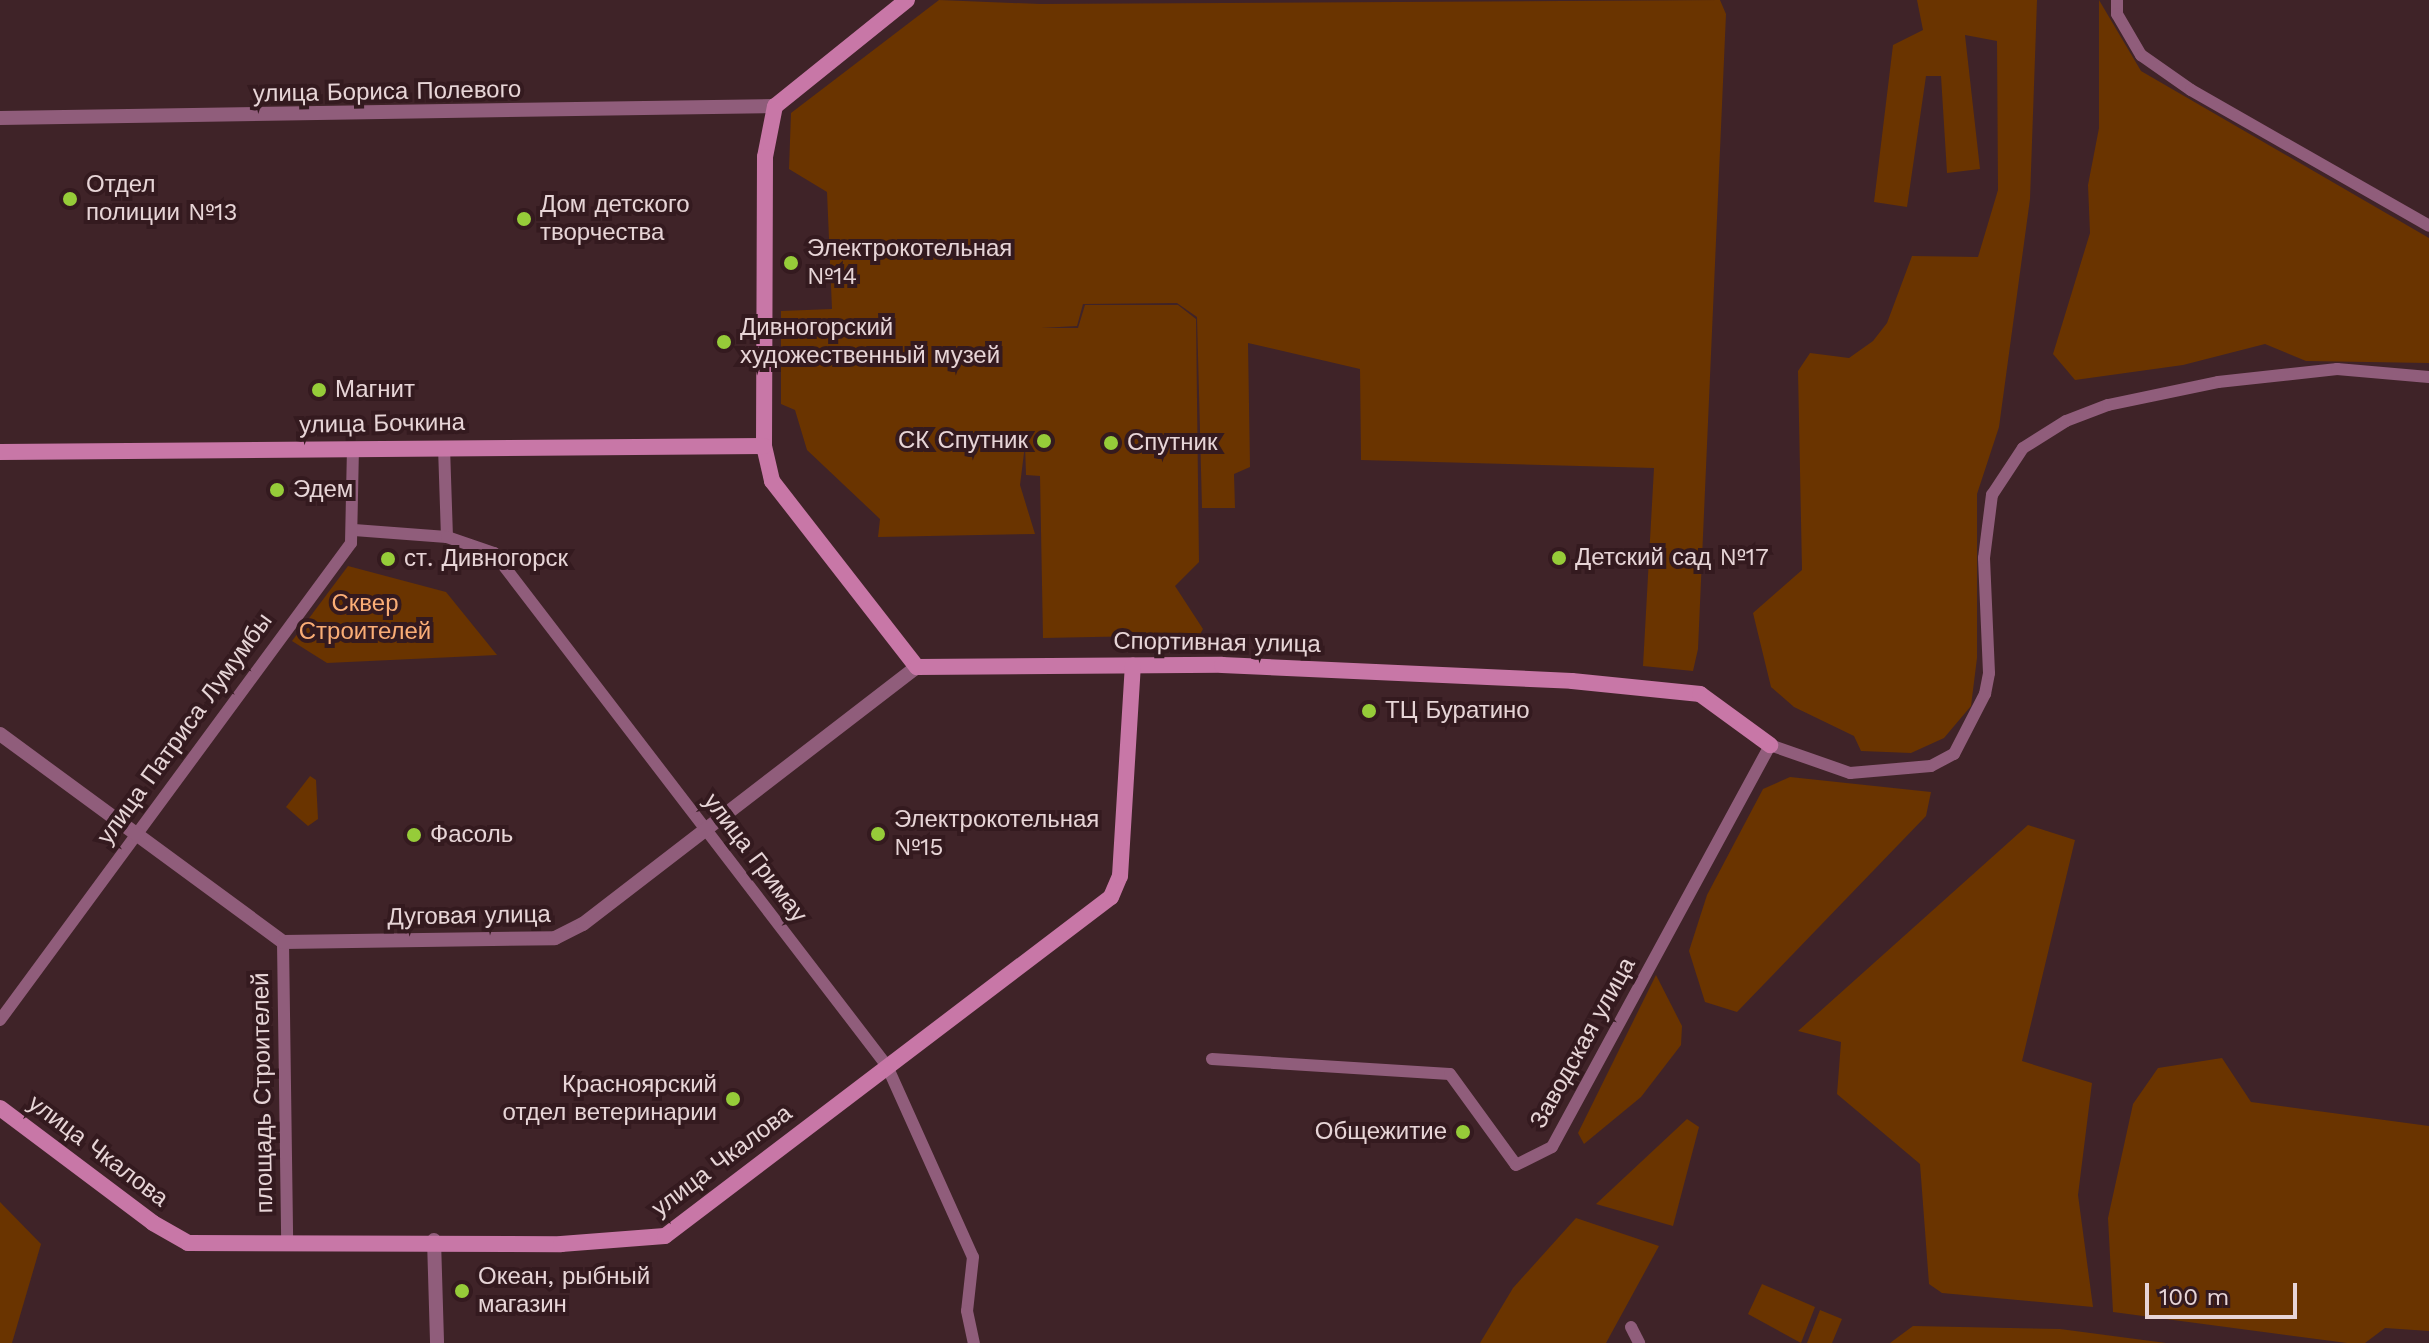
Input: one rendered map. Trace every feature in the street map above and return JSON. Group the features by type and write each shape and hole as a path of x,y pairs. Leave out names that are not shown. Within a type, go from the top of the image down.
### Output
{"main road":[{"path":"907,0 775,106 765,157 764,446 772,481 917,667"},
{"name":"улица Бочкина","path":"0,452 764,446"},
{"name":"Спортивная улица","path":"917,667 1133,665 1461,675 1700,694 1770,745"},
{"name":"улица Чкалова","path":"0,1108 180,1240 287,1243 434,1240 561,1244 665,1236 1117,889 1133,665"}],"street":[{"path":"2117,0 2117,14 2141,55 2191,90 2429,226"},
{"name":"улица Бориса Полевого","path":"0,118 775,106"},
{"path":"1770,745 1850,773 1931,766 1954,754 1975,717 1989,673 1984,558 1992,495 2011,462 2046,431 2108,405 2257,375 2337,369 2429,377"},
{"path":"444,447 447,537"},
{"name":"улица Патриса Лумумбы","path":"0,1020 351,543 354,530 353,448"},
{"name":"улица Гримау","path":"354,530 447,537 494,553 887,1066 973,1257 967,1311 974,1343"},
{"name":"Дуговая улица","path":"283,942 561,937 917,667"},
{"path":"0,734 283,942"},
{"name":"Заводская улица","path":"1212,1059 1450,1074 1516,1165 1552,1147 1770,745"},
{"name":"площадь Строителей","path":"283,942 287,1243"},
{"path":"434,1240 437,1343"},
{"path":"1631,1327 1639,1343"}],"green space":[{"path":"939,0 1040,4 1720,0 1726,14 1698,649 1693,671 1643,666 1654,468 1361,460 1360,369 1248,343 1250,467 1234,474 1235,508 1202,508 1197,317 1177,303 1083,304 1077,326 1041,328 1078,328 1085,305 1178,305 1196,319 1199,562 1175,586 1203,629 1195,643 1143,645 1144,636 1043,638 1040,476 1026,475 1025,445 1020,485 1035,534 878,537 880,519 807,450 795,410 781,404 781,311 832,309 827,192 789,169 791,113"},
{"path":"1917,0 2037,0 2030,199 1999,427 1977,494 1977,658 1971,706 1944,738 1911,753 1861,751 1854,736 1794,707 1771,687 1753,613 1802,570 1798,371 1810,353 1849,358 1873,341 1887,323 1912,256 1978,257 1998,190 1997,41 1965,35 1980,169 1947,173 1941,76 1926,76 1907,207 1874,202 1893,45 1923,30"},
{"path":"2099,0 2141,71 2429,238 2429,363 2306,361 2265,344 2183,365 2075,380 2053,354 2090,233 2088,185 2099,128"},
{"name":"Сквер Строителей","path":"348,566 446,592 497,655 327,663 292,641"},
{"path":"310,776 316,780 318,819 308,826 286,807"},
{"path":"1790,777 1931,792 1926,816 1737,1012 1705,1002 1689,951 1707,895 1763,789"},
{"path":"2028,825 2075,840 2022,1061 2092,1083 2078,1195 2093,1307 1942,1293 1929,1284 1920,1164 1837,1094 1841,1042 1798,1031"},
{"path":"1656,975 1682,1026 1681,1045 1641,1097 1584,1144 1578,1133"},
{"path":"2222,1058 2251,1102 2429,1126 2429,1331 2385,1328 2365,1343 2347,1343 2113,1312 2108,1218 2133,1104 2158,1068"},
{"path":"1687,1119 1699,1127 1673,1226 1596,1204"},
{"path":"0,1202 41,1244 12,1343 0,1343"},
{"path":"1576,1218 1659,1246 1606,1343 1480,1343 1513,1288"},
{"path":"1762,1284 1815,1307 1801,1343 1748,1314"},
{"path":"1820,1310 1842,1319 1832,1343 1807,1343"},
{"path":"1913,1326 2060,1329 2166,1343 1890,1343"}],"place":[{"name":"Отдел полиции №13","path":"70,199"},
{"name":"Дом детского творчества","path":"524,219"},
{"name":"Электрокотельная №14","path":"791,263"},
{"name":"Дивногорский художественный музей","path":"724,342"},
{"name":"Магнит","path":"319,390"},
{"name":"СК Спутник","path":"1044,441"},
{"name":"Спутник","path":"1111,443"},
{"name":"Эдем","path":"277,490"},
{"name":"Детский сад №17","path":"1559,558"},
{"name":"ст. Дивногорск","path":"388,559"},
{"name":"ТЦ Буратино","path":"1369,711"},
{"name":"Электрокотельная №15","path":"878,834"},
{"name":"Фасоль","path":"414,835"},
{"name":"Красноярский отдел ветеринарии","path":"733,1099"},
{"name":"Общежитие","path":"1463,1132"},
{"name":"Океан, рыбный магазин","path":"462,1291"}]}
